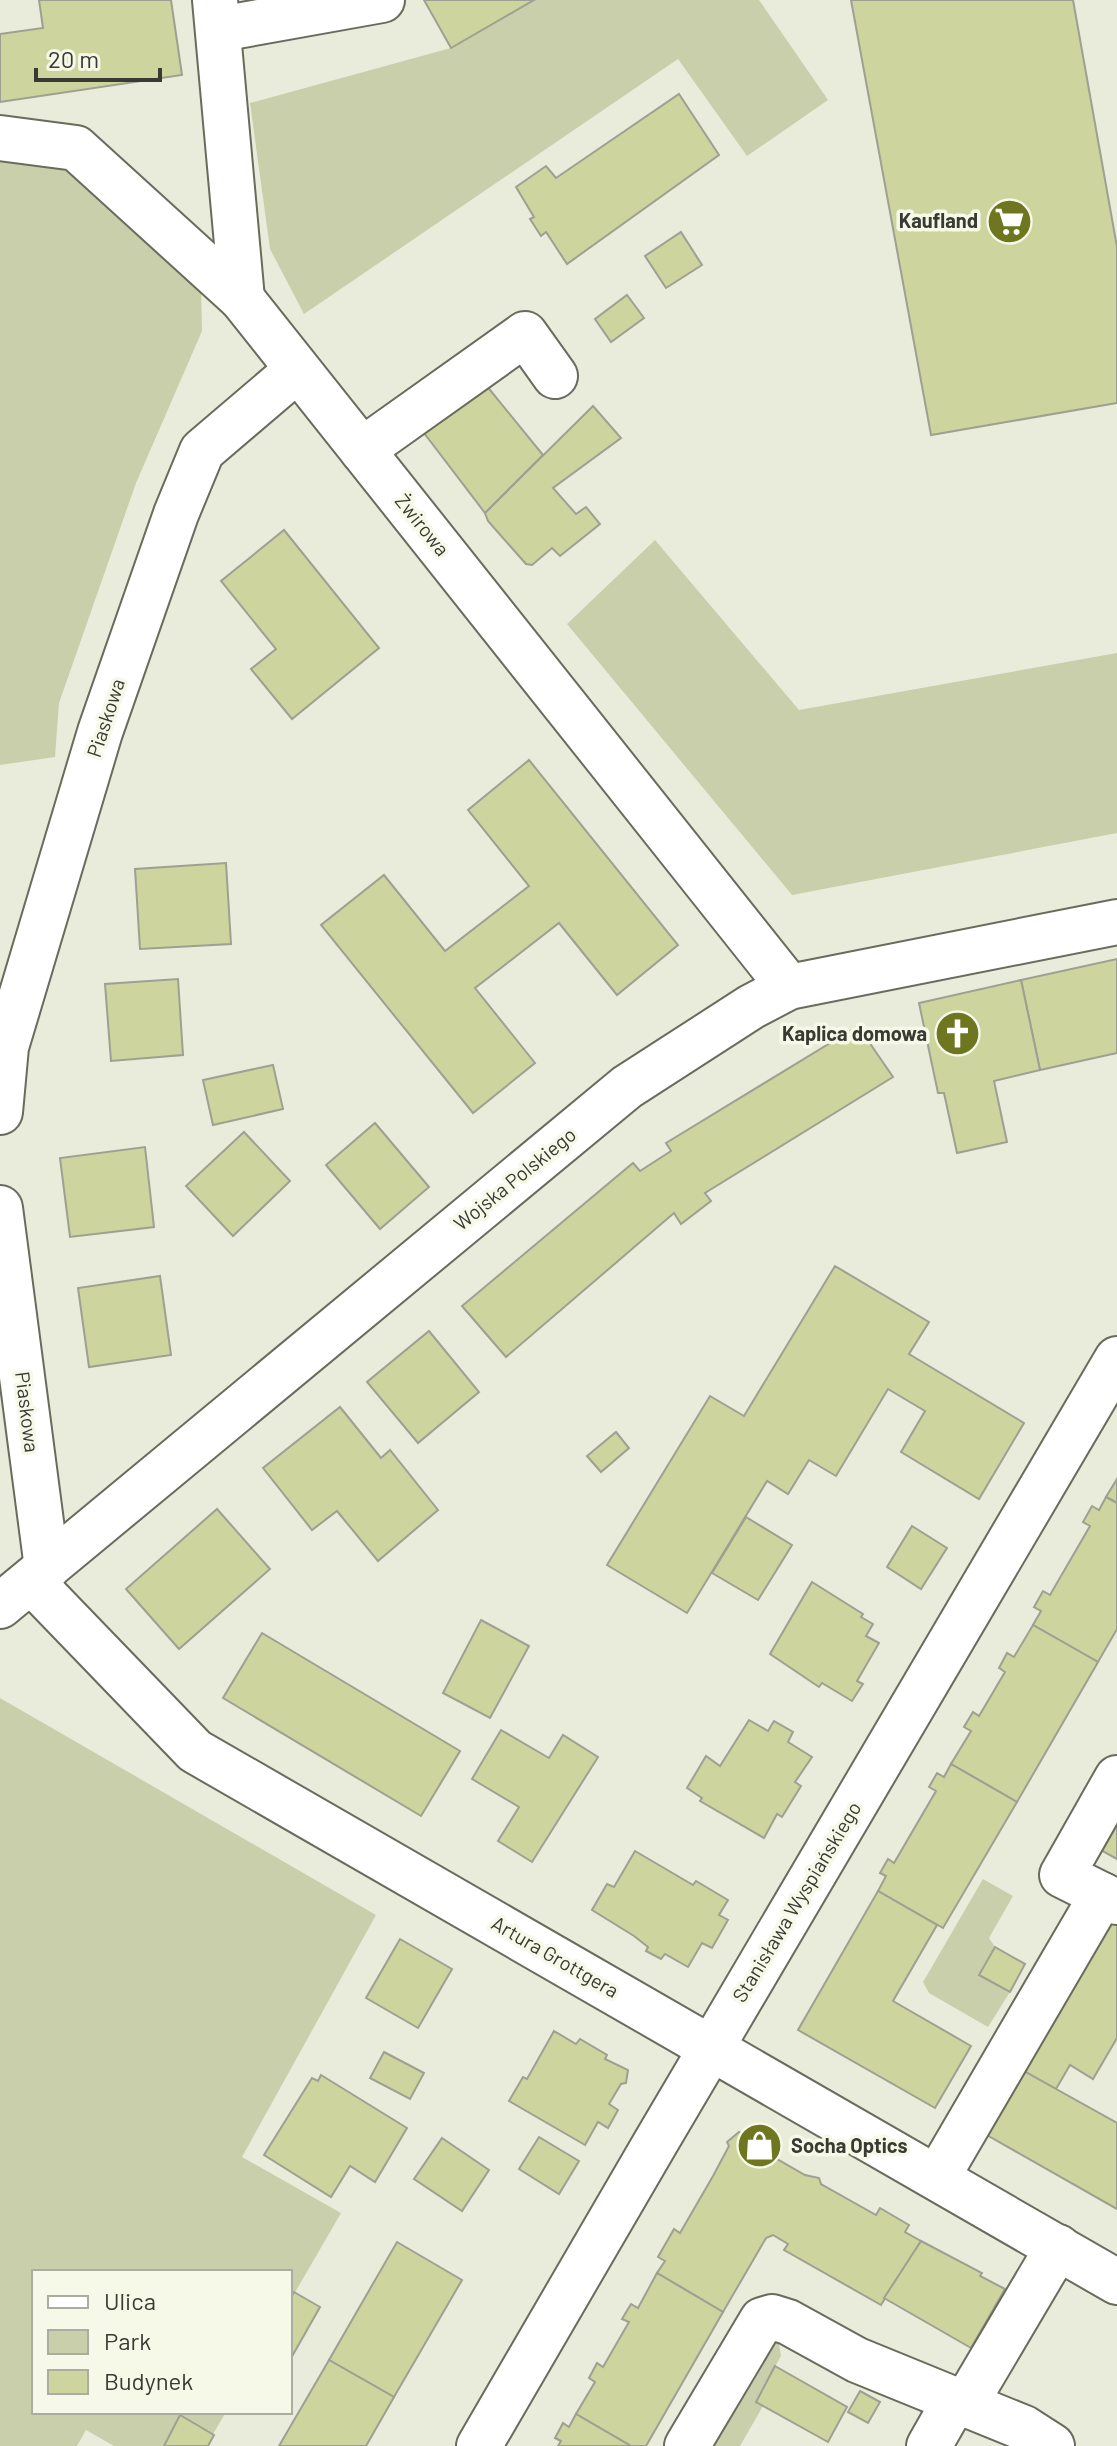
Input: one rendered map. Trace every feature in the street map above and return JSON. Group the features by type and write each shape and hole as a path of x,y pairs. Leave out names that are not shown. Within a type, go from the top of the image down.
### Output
{"street":[{"path":"242,299 217,15 382,0"},
{"name":"Żwirowa","path":"0,138 76,148 242,299 789,987"},
{"path":"362,450 525,334 555,376"},
{"name":"Piaskowa","path":"0,1112 6,1047 100,732 176,514 202,451 297,370"},
{"name":"Wojska Polskiego","path":"26,1586 627,1087 751,1007 789,987 1117,922"},
{"name":"Piaskowa","path":"0,1208 26,1586"},
{"name":"Stanisława Wyspiańskiego","path":"479,2446 710,2046 860,1798 1117,1359"},
{"name":"Artura Grottgera","path":"26,1586 195,1751 938,2176 1117,2282"},
{"path":"938,2176 1110,1898 1062,1875 1117,1778"},
{"path":"929,2446 1058,2247"},
{"path":"687,2446 762,2320 772,2317 788,2322 857,2360 1024,2428 1052,2446"}],"green space":[{"path":"535,0 759,0 828,100 747,156 678,59 304,314 270,249 250,103 451,48"},
{"path":"0,145 57,154 201,287 202,331 136,483 59,703 55,757 0,765"},
{"path":"655,540 799,710 1117,653 1117,833 792,895 567,624"},
{"path":"0,1698 376,1915 242,2157 341,2213 292,2298 292,2270 32,2270 32,2414 225,2414 206,2446 114,2446 86,2430 77,2446 0,2446"},
{"path":"983,1879 1013,1896 989,1938 995,1947 979,1974 1010,1992 988,2027 929,1993 923,1982"},
{"path":"770,2338 779,2344 781,2356 756,2401 763,2406 740,2446 697,2446"}],"building":[{"path":"39,0 171,0 182,75 0,102 0,34 43,28"},
{"path":"424,0 534,0 451,48"},
{"path":"851,0 1073,0 1117,247 1117,403 931,435"},
{"path":"679,94 719,155 567,264 546,232 541,236 516,187 546,166 556,178"},
{"path":"681,232 702,265 666,288 645,256"},
{"path":"627,295 644,318 611,342 595,319"},
{"path":"486,385 543,455 485,513 424,433"},
{"path":"593,406 621,438 553,488 576,514 586,507 600,524 560,556 552,548 532,565 526,564 488,521 485,513"},
{"path":"284,530 379,648 292,719 251,669 276,649 221,581"},
{"path":"529,760 678,945 617,995 559,923 475,988 535,1063 473,1113 321,925 384,875 445,951 529,886 468,810"},
{"path":"226,863 231,944 140,949 135,869"},
{"path":"1117,959 1117,1053 1040,1070 1021,980"},
{"path":"178,979 183,1055 111,1061 105,984"},
{"path":"1021,980 1040,1070 994,1081 1007,1142 957,1153 944,1093 938,1093 919,1003"},
{"path":"858,1026 893,1077 705,1193 711,1201 681,1224 674,1213 506,1357 462,1306 633,1163 640,1171 671,1151 666,1143"},
{"path":"273,1065 283,1109 213,1125 203,1080"},
{"path":"375,1123 429,1187 380,1229 326,1165"},
{"path":"244,1132 290,1181 233,1236 186,1186"},
{"path":"145,1147 154,1227 70,1237 60,1158"},
{"path":"835,1266 929,1322 909,1354 1024,1423 979,1499 901,1452 925,1411 888,1389 836,1476 809,1460 788,1494 767,1481 687,1613 607,1565 710,1396 744,1416"},
{"path":"160,1276 171,1355 89,1367 78,1288"},
{"path":"429,1331 479,1392 418,1443 367,1382"},
{"path":"340,1407 381,1458 390,1450 438,1510 378,1561 337,1511 312,1530 263,1468"},
{"path":"616,1432 629,1448 601,1472 587,1456"},
{"path":"1117,1479 1117,1503 1106,1497"},
{"path":"1106,1497 1117,1503 1117,1629 1098,1662 1033,1625 1041,1611 1034,1607 1043,1591 1050,1595 1090,1526 1083,1522 1092,1506 1099,1510"},
{"path":"217,1509 270,1569 179,1649 126,1589"},
{"path":"746,1517 792,1545 758,1600 712,1573"},
{"path":"912,1526 947,1548 921,1589 887,1567"},
{"path":"812,1582 863,1614 861,1617 873,1624 866,1636 879,1643 857,1681 863,1684 852,1701 822,1683 819,1687 770,1654"},
{"path":"481,1620 529,1646 490,1718 443,1693"},
{"path":"1033,1625 1098,1662 1017,1802 951,1764 971,1731 964,1727 973,1712 979,1716 1005,1672 999,1668 1007,1653 1014,1657"},
{"path":"262,1633 460,1751 421,1816 223,1698"},
{"path":"749,1720 768,1731 774,1721 793,1732 788,1742 812,1757 795,1782 801,1786 782,1817 777,1814 764,1838 700,1801 702,1798 687,1788 706,1756 720,1766"},
{"path":"501,1730 549,1758 563,1735 598,1757 532,1862 498,1841 519,1807 472,1779"},
{"path":"951,1764 1017,1802 943,1928 878,1891 886,1876 880,1873 888,1859 894,1863 936,1791 929,1787 937,1773 944,1777"},
{"path":"1117,1822 1117,1859 1101,1850"},
{"path":"635,1851 693,1885 696,1881 728,1900 719,1915 728,1920 712,1948 702,1943 688,1967 665,1954 661,1959 646,1951 648,1947 634,1936 592,1910 607,1884 614,1887"},
{"path":"878,1891 937,1925 893,2001 971,2046 935,2108 798,2030"},
{"path":"1109,1915 1117,1920 1117,2038 1093,2079 1070,2065 1056,2089 1022,2070"},
{"path":"400,1939 452,1969 418,2028 366,1998"},
{"path":"995,1947 1025,1964 1010,1992 979,1975"},
{"path":"554,2031 576,2044 580,2039 607,2055 605,2059 628,2070 626,2083 621,2084 609,2104 618,2110 608,2128 598,2122 585,2145 509,2101 523,2077 527,2079"},
{"path":"384,2052 424,2073 410,2099 370,2078"},
{"path":"1022,2070 1117,2123 1117,2209 985,2134"},
{"path":"321,2075 407,2128 375,2182 350,2166 331,2197 264,2155 312,2078 318,2081"},
{"path":"739,2132 747,2136 749,2143 805,2175 819,2178 821,2184 876,2215 880,2208 909,2225 905,2232 921,2241 881,2305 784,2250 788,2244 773,2235 766,2238 723,2312 657,2273 665,2261 658,2257 674,2229 680,2233 729,2146 727,2142"},
{"path":"539,2137 579,2161 559,2194 519,2169"},
{"path":"442,2138 489,2170 462,2211 414,2179"},
{"path":"921,2241 982,2273 980,2276 1005,2289 971,2348 884,2298"},
{"path":"397,2242 462,2280 394,2397 329,2360"},
{"path":"657,2273 723,2312 646,2446 631,2446 576,2414 595,2382 589,2378 597,2363 603,2367 629,2322 622,2319 631,2304 638,2308"},
{"path":"294,2292 320,2307 292,2356"},
{"path":"329,2360 394,2397 366,2446 279,2446"},
{"path":"775,2366 847,2407 828,2442 756,2402"},
{"path":"860,2391 880,2402 868,2423 848,2412"},
{"path":"576,2414 631,2446 558,2446 561,2441 555,2438 563,2423 569,2427"},
{"path":"180,2415 214,2435 208,2446 164,2446"}],"place":[{"name":"Kaufland","path":"1009,221"},
{"name":"Kaplica domowa","path":"958,1034"},
{"name":"Socha Optics","path":"760,2146"}]}
